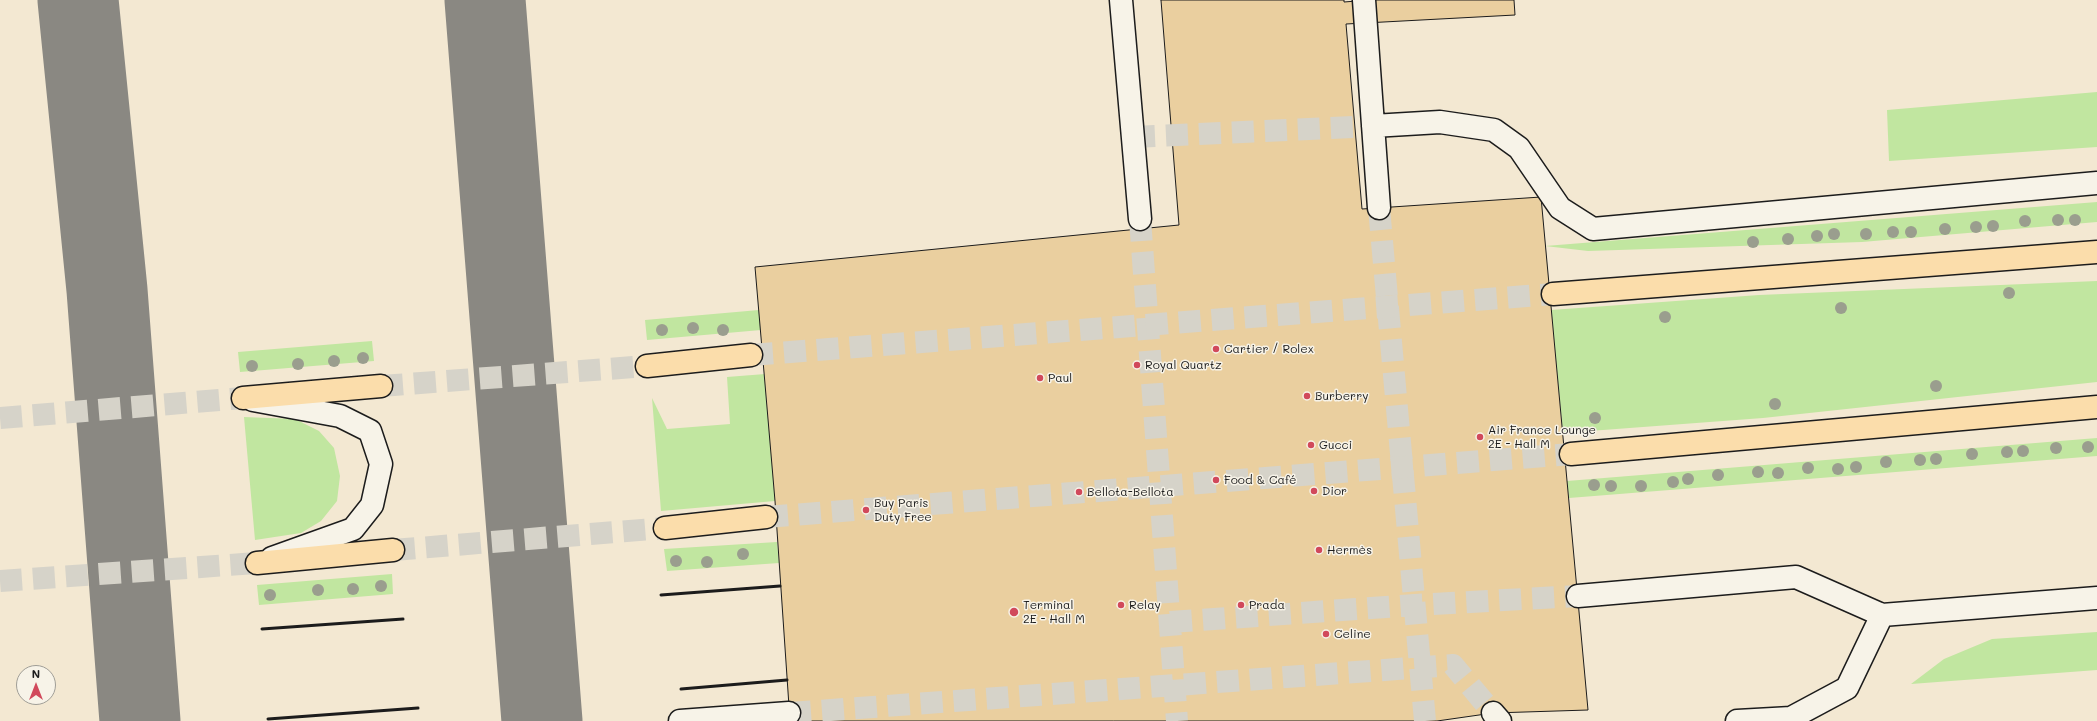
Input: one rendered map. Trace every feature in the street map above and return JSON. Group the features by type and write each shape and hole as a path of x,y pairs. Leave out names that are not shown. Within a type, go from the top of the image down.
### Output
{"main road":[{"path":"1553,294 2097,252"},
{"path":"2014,258 2097,262"},
{"path":"647,366 751,356"},
{"path":"243,398 381,386"},
{"path":"1570,454 2097,408"},
{"path":"665,528 766,517"},
{"path":"257,563 393,550"}],"lane":[{"path":"1121,0 1140,219"},
{"path":"1364,0 1379,208"},
{"path":"1374,126 1440,122 1494,130 1519,148 1560,208 1593,229 2097,183"},
{"path":"243,398 340,416 370,431 381,464 372,505 353,529 257,563"},
{"path":"1578,596 1796,577 1882,615 2097,598"},
{"path":"1737,721 1791,718 1847,688 1882,615"},
{"path":"680,721 790,713"}],"shaded area":[{"path":"0,0 2097,0 2097,721 0,721"}],"green space":[{"path":"2097,92 2097,147 1889,161 1887,110"},
{"path":"2097,202 2097,222 1862,242 1588,251 1545,246"},
{"path":"2097,281 2097,382 1763,418 1563,433 1551,310 1759,295"},
{"path":"759,310 761,330 647,340 645,320"},
{"path":"372,341 374,361 240,372 238,352"},
{"path":"765,374 775,501 661,511 652,398 667,429 730,424 727,377"},
{"path":"244,417 295,419 319,431 334,448 340,476 337,501 321,521 301,533 255,540"},
{"path":"2097,438 2097,456 1569,498 1567,481"},
{"path":"777,542 779,563 667,571 664,549"},
{"path":"392,574 393,594 259,605 257,585"},
{"path":"2097,632 2097,670 1911,684 1944,659 1992,639"}],"building":[{"name":"Terminal 2E - Hall M","path":"1161,0 1344,0 1344,2 1369,0 1514,0 1515,15 1346,24 1362,209 1541,197 1588,710 1493,713 1437,721 790,721 775,501 755,267 1179,225"}],"taxiway":[{"path":"78,0 107,290 140,721"},
{"path":"485,0 542,721"}],"tunnel":[{"path":"1133,137 1373,126"},
{"path":"1379,208 1425,721"},
{"path":"1140,219 1177,721"},
{"path":"751,355 1553,294"},
{"path":"381,386 647,366"},
{"path":"0,418 243,398"},
{"path":"766,517 1571,454"},
{"path":"393,550 665,528"},
{"path":"0,581 257,563"},
{"path":"1170,622 1415,605 1578,596"},
{"path":"789,713 1453,665 1493,713"}],"railway":[{"path":"661,595 780,586"},
{"path":"262,629 403,619"},
{"path":"681,689 787,680"},
{"path":"268,719 418,708"}],"place":[{"name":"Cartier / Rolex","path":"1216,349"},
{"name":"Royal Quartz","path":"1137,365"},
{"name":"Paul","path":"1040,378"},
{"name":"Burberry","path":"1307,396"},
{"name":"Air France Lounge 2E - Hall M","path":"1480,437"},
{"name":"Gucci","path":"1311,445"},
{"name":"Food & Café","path":"1216,480"},
{"name":"Dior","path":"1314,491"},
{"name":"Bellota-Bellota","path":"1079,492"},
{"name":"Buy Paris Duty Free","path":"866,510"},
{"name":"Hermès","path":"1319,550"},
{"name":"Relay","path":"1121,605"},
{"name":"Prada","path":"1241,605"},
{"name":"Terminal 2E - Hall M","path":"1014,612"},
{"name":"Celine","path":"1326,634"}]}
